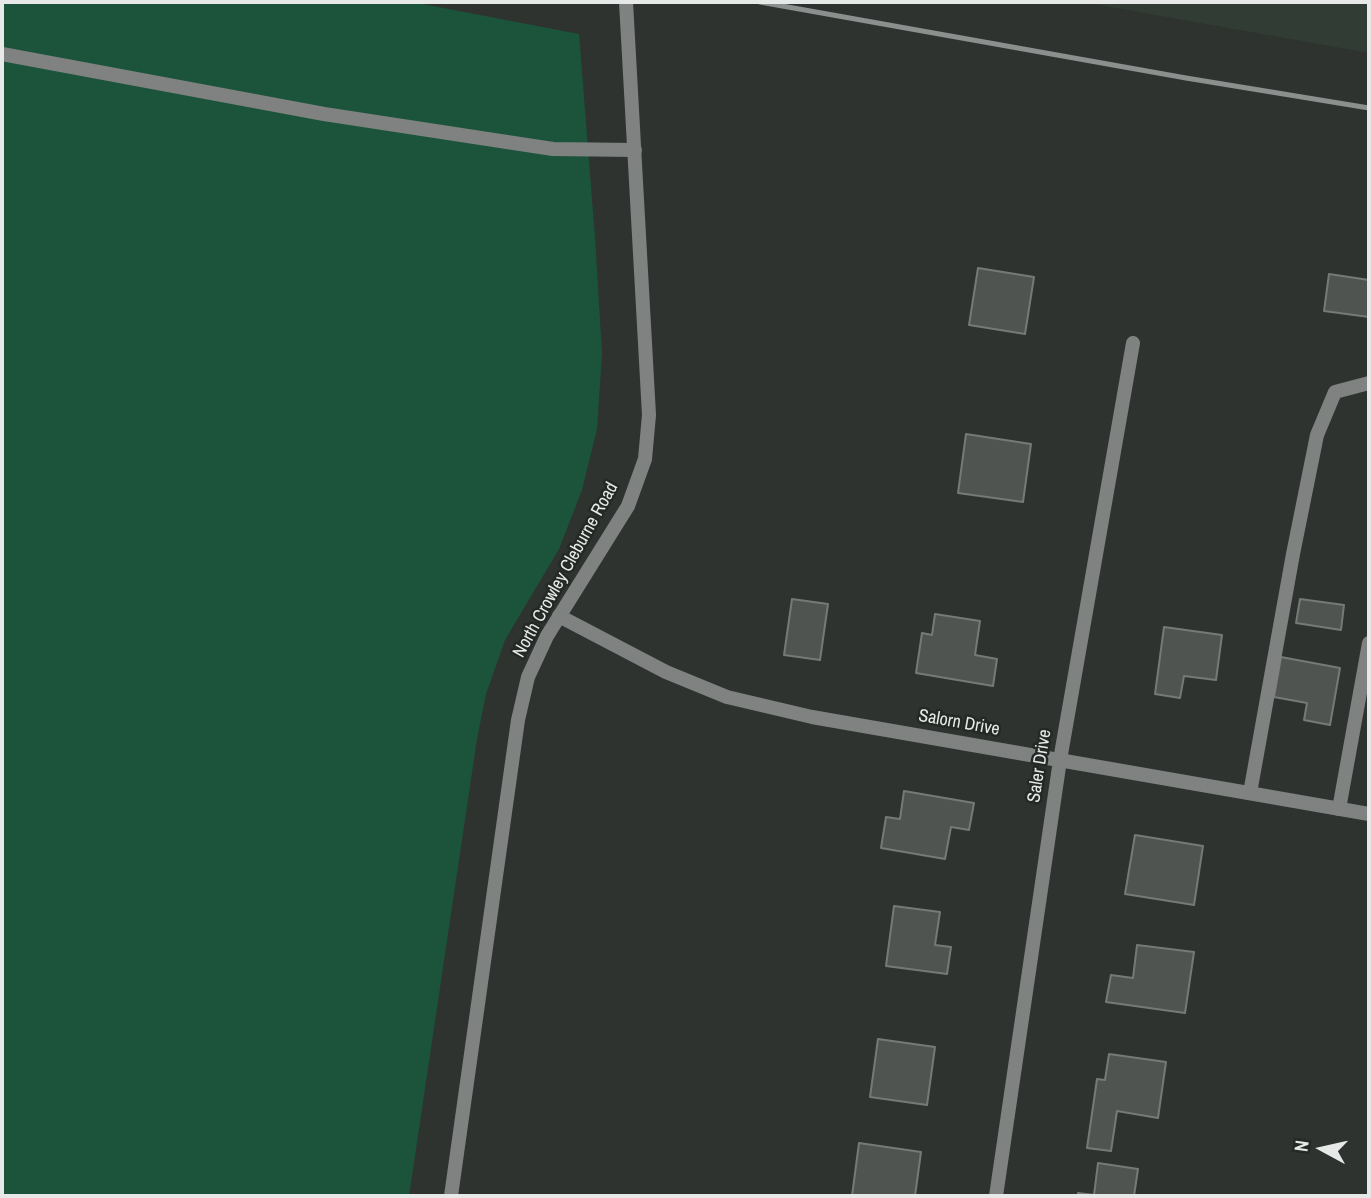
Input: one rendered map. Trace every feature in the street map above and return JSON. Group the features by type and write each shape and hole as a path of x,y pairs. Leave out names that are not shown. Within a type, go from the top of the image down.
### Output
{"street":[{"name":"North Crowley Cleburne Road","path":"451,1196 518,720 528,677 547,636 628,506 645,459 649,415 626,2"},
{"path":"2,54 324,114 553,149 635,150"},
{"name":"Saler Drive","path":"996,1196 1060,760 1133,343"},
{"path":"1250,793 1317,435 1335,392 1369,383"},
{"name":"Salorn Drive","path":"559,616 666,672 727,697 812,718 1369,814"},
{"path":"1339,809 1369,643"}],"shaded area":[{"path":"1083,2 1369,2 1369,53"}],"green space":[{"path":"2,2 412,2 579,34 602,353 597,429 582,490 559,549 505,640 486,694 409,1196 2,1196"}],"building":[{"path":"978,268 1034,277 1025,334 969,325"},
{"path":"1329,274 1369,280 1369,317 1324,311"},
{"path":"966,434 1031,444 1023,502 958,493"},
{"path":"792,599 828,604 820,660 784,655"},
{"path":"1300,599 1344,605 1341,630 1296,623"},
{"path":"935,614 980,621 975,655 997,659 993,686 916,673 922,633 932,635"},
{"path":"1164,627 1222,635 1216,680 1184,676 1180,698 1155,694"},
{"path":"1281,657 1340,668 1330,725 1304,720 1307,703 1274,697"},
{"path":"904,791 974,803 969,830 951,827 945,859 881,848 886,817 900,819"},
{"path":"1135,835 1203,846 1194,905 1125,894"},
{"path":"894,906 940,912 935,945 951,947 947,974 886,966"},
{"path":"1137,945 1194,952 1185,1013 1106,1002 1111,975 1133,978"},
{"path":"878,1039 935,1047 927,1105 870,1097"},
{"path":"1109,1054 1166,1062 1158,1118 1117,1111 1111,1151 1087,1148 1097,1079 1105,1080"},
{"path":"859,1143 921,1152 915,1196 852,1196"},
{"path":"1098,1163 1138,1169 1134,1196 1078,1196 1078,1193 1094,1195"}],"railway":[{"path":"760,2 1369,108"}]}
